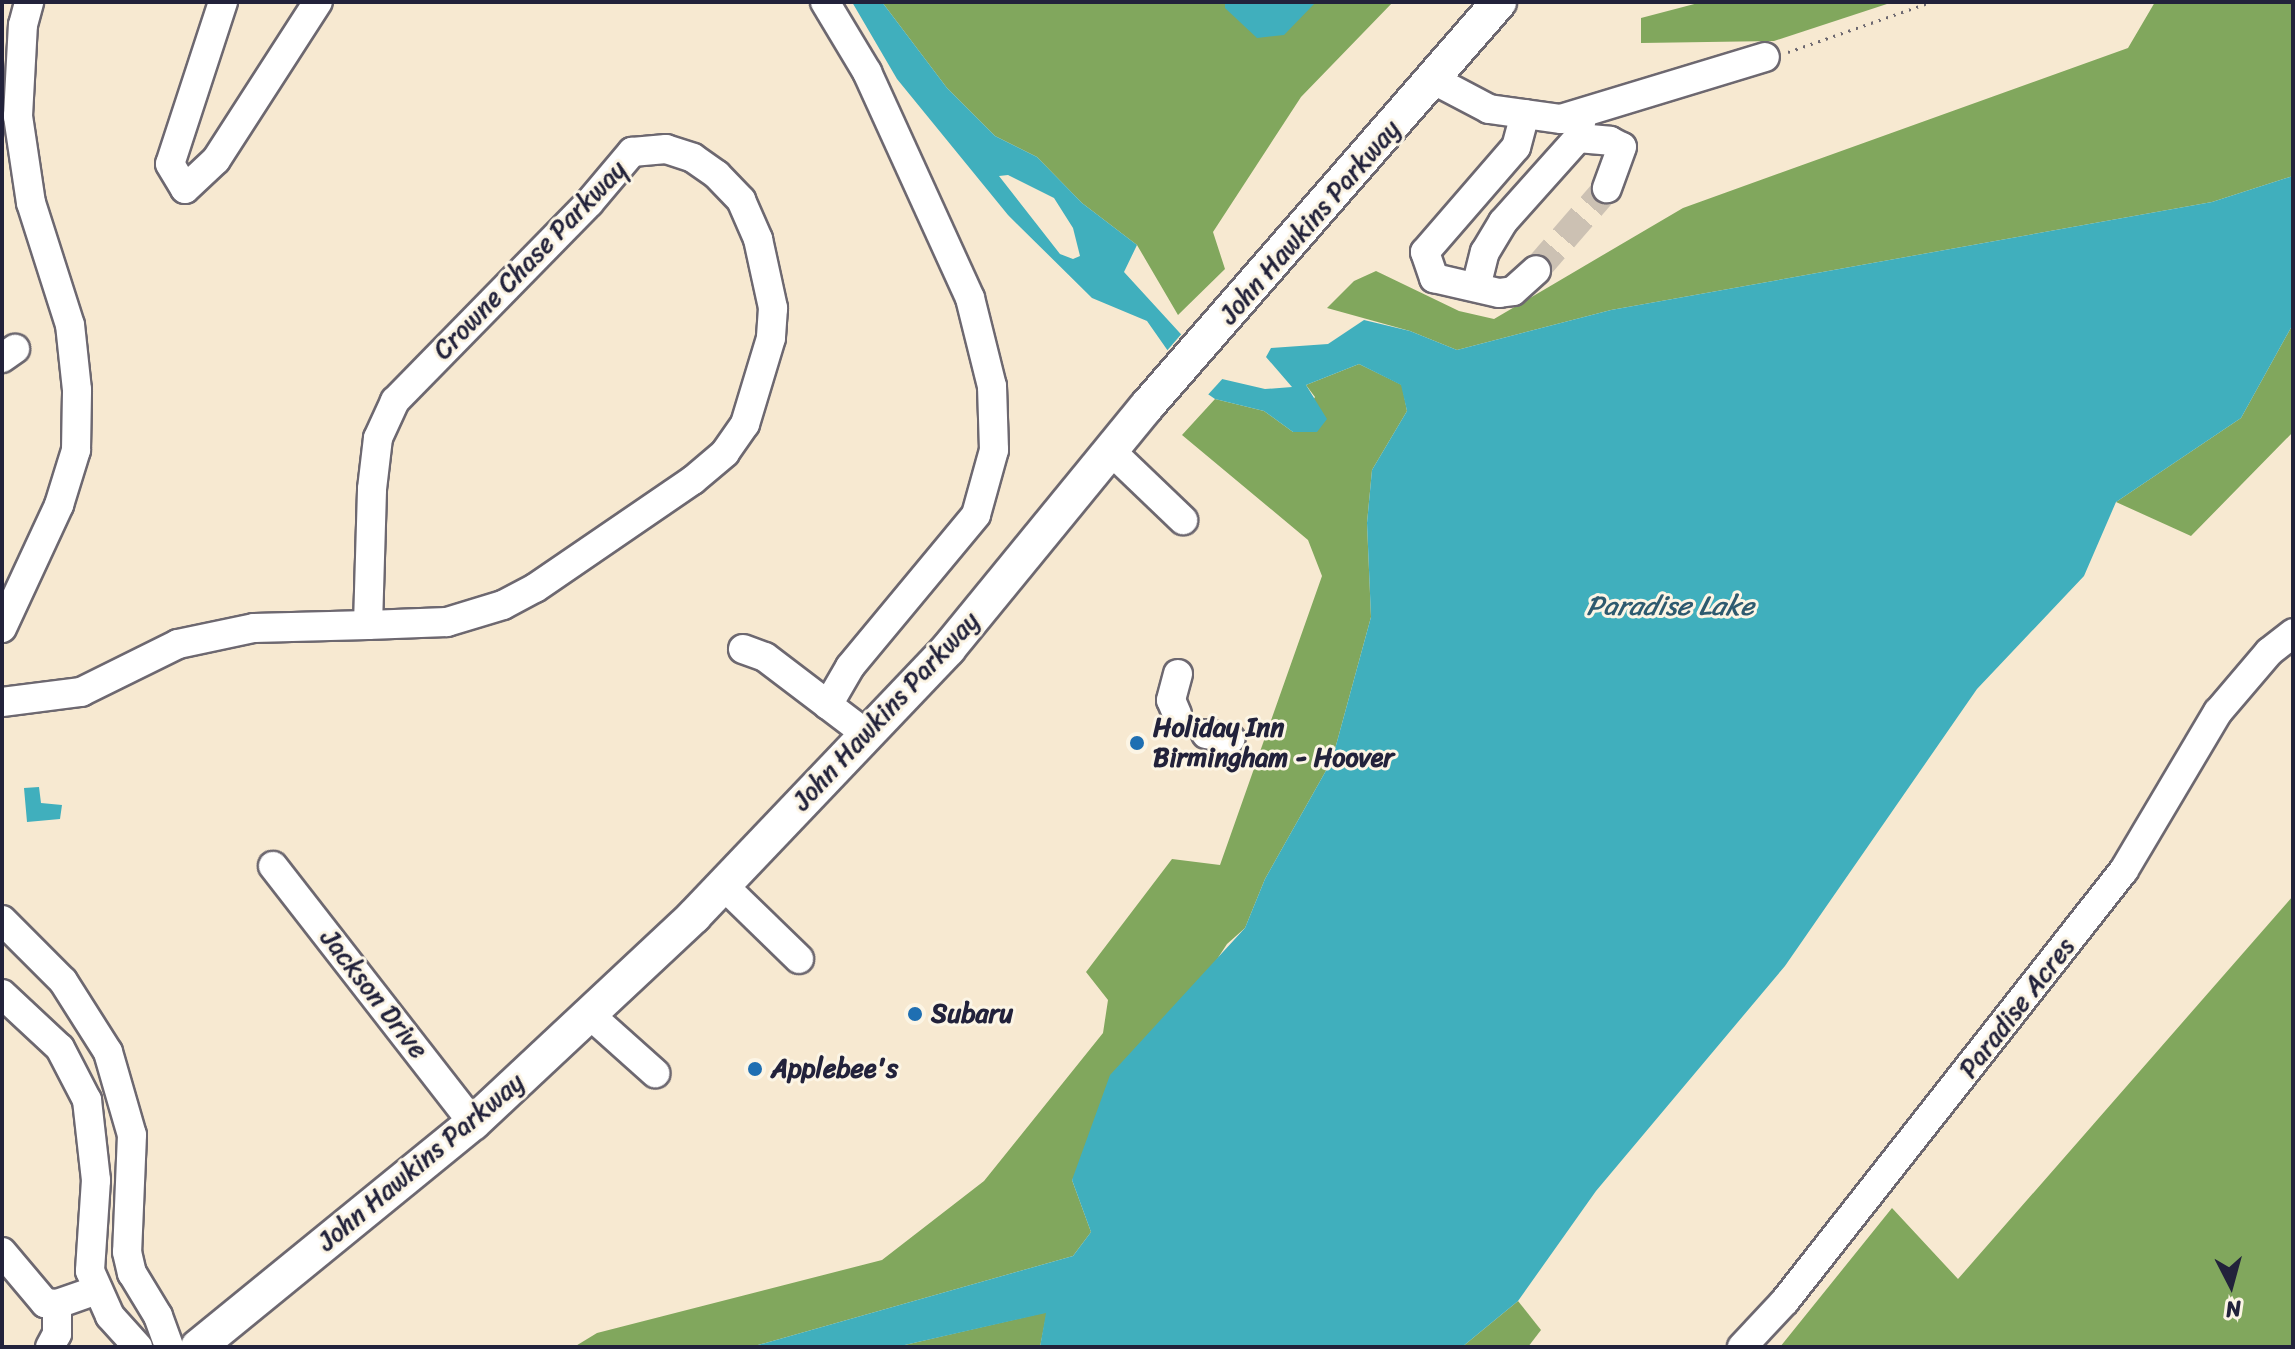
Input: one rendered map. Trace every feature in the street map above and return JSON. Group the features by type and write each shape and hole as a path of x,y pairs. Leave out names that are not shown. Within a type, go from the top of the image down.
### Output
{"main road":[{"name":"John Hawkins Parkway","path":"198,1347 473,1123 723,885 948,649 1147,406 1499,2"}],"street":[{"path":"2,628 59,505 76,450 77,390 70,325 31,203 18,116 29,2"},
{"path":"223,2 170,164 185,189 216,160 318,2"},
{"path":"825,2 867,72 970,298 992,386 994,450 976,515 850,667 828,705"},
{"path":"1476,287 1485,252 1503,222 1581,126 1765,57"},
{"path":"1434,80 1489,109 1561,119 1622,147 1607,188"},
{"path":"1525,114 1516,147 1425,252 1434,278 1476,287 1513,291 1536,270"},
{"name":"Crowne Chase Parkway","path":"2,702 81,692 178,644 254,628 368,625 447,622 503,605 561,570 725,453 745,424 771,338 773,308 758,239 741,200 717,175 666,149 632,152 589,203 395,401 378,438 372,489 368,625"},
{"path":"1111,451 1183,520"},
{"name":"Paradise Acres","path":"1742,1347 1794,1289 2124,870 2218,712 2269,652 2293,633"},
{"path":"743,649 765,657 866,734"},
{"path":"1177,714 1171,700 1178,674"},
{"name":"Jackson Drive","path":"273,866 473,1123"},
{"path":"723,885 799,959"},
{"path":"2,920 63,981 108,1052 132,1135 127,1252 132,1273 158,1316 169,1347"},
{"path":"2,994 60,1048 87,1100 96,1180 88,1238 97,1290 110,1316 138,1347"},
{"path":"589,1014 655,1073"},
{"path":"2,1252 45,1303 57,1304 97,1290"},
{"path":"50,1347 57,1334 57,1304"}],"path":[{"path":"1765,57 1846,36 1931,2"}],"green space":[{"path":"882,2 1393,2 1301,97 1213,232 1225,269 1178,315 1137,245 1082,203 1037,157 995,136 947,88"},
{"path":"1702,2 1893,2 1774,41 1641,43 1641,18"},
{"path":"2155,2 2293,2 2293,176 2212,202 1611,310 1457,350 1410,331 1327,308 1354,281 1376,271 1459,311 1494,319 1683,208 2128,48"},
{"path":"2293,324 2293,432 2191,536 2116,502 2241,418"},
{"path":"1359,364 1402,385 1407,411 1372,470 1367,523 1371,617 1332,760 1265,879 1245,928 1227,944 1072,1180 1091,1232 1073,1256 751,1347 574,1347 597,1333 882,1260 984,1181 1103,1033 1108,1000 1086,972 1172,859 1220,865 1322,576 1308,540 1182,435 1215,399 1264,411 1293,432 1315,397 1306,385"},
{"path":"2293,896 2293,1347 1780,1347 1892,1208 1958,1279"},
{"path":"1518,1301 1541,1330 1528,1347 1462,1347"},
{"path":"1047,1312 1040,1347 896,1347"}],"water":[{"name":"Paradise Lake","path":"852,2 882,2 947,88 995,136 1037,157 1082,203 1137,245 1124,272 1222,379 1265,389 1292,387 1266,357 1271,348 1328,344 1364,320 1410,331 1457,350 1611,310 2212,202 2293,176 2293,324 2241,418 2116,502 2084,576 1977,689 1785,966 1596,1191 1518,1301 1462,1347 1040,1347 1046,1313 896,1347 751,1347 1073,1256 1091,1232 1072,1180 1110,1075 1245,928 1265,879 1332,760 1371,617 1367,523 1372,470 1407,411 1401,385 1359,364 1306,385 1327,419 1317,432 1293,432 1264,411 1215,399 1189,381 1147,321 1092,298 1008,215 897,79","holes":["1008,175 1054,198 1073,228 1080,256 1073,259 1060,254 999,176"]},
{"path":"1225,2 1316,2 1284,35 1257,38 1225,8"},
{"path":"39,787 41,803 62,805 60,819 27,822 24,788"}],"pier":[{"path":"1184,331 1225,376 1205,398 1186,384 1165,353"}],"tunnel":[{"path":"1536,270 1607,188"}],"place":[{"name":"Holiday Inn Birmingham - Hoover","path":"1137,743"},
{"name":"Subaru","path":"915,1014"},
{"name":"Applebee's","path":"755,1069"}]}
